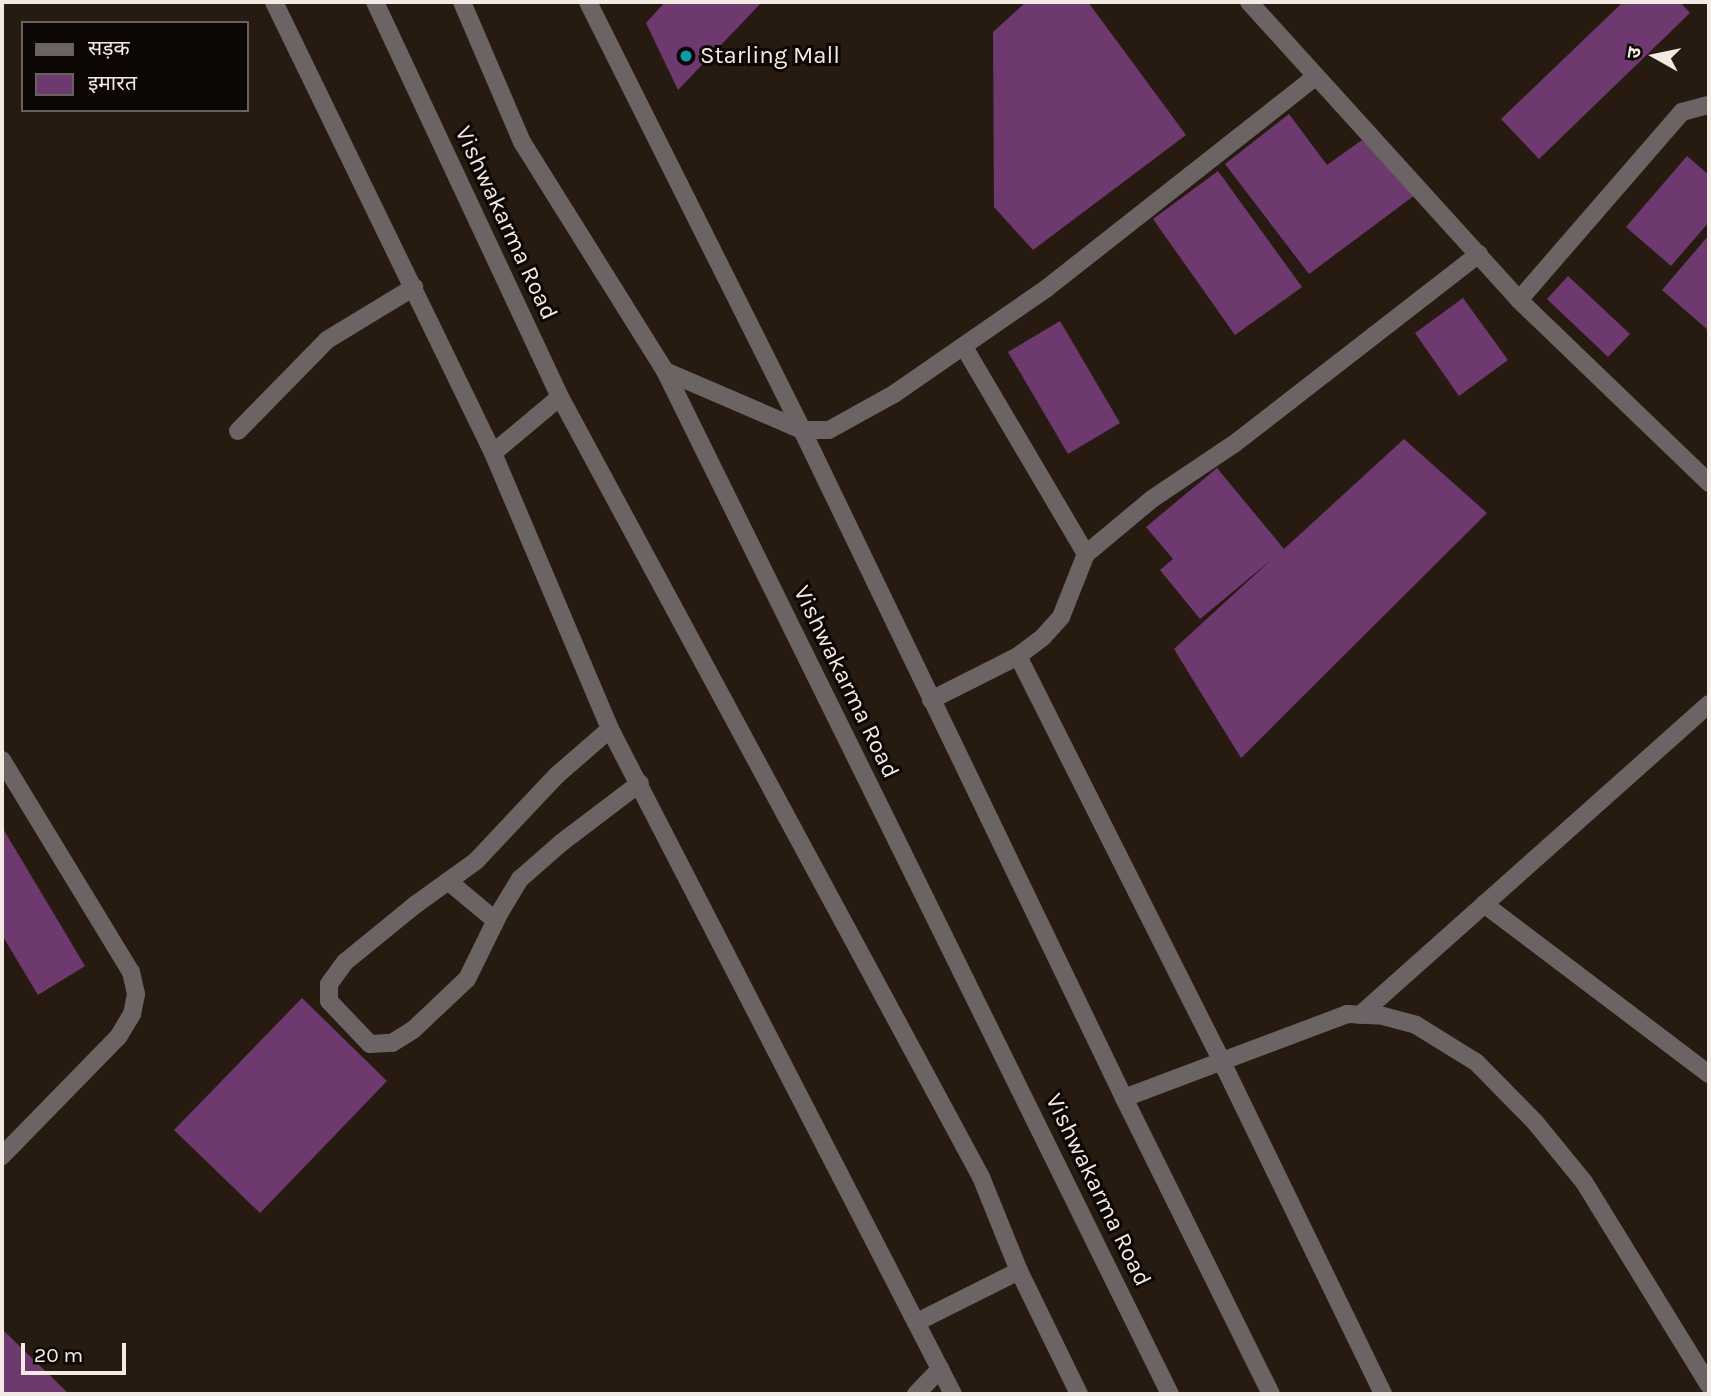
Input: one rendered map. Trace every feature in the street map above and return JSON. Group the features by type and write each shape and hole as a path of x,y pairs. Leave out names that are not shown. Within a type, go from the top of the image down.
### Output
{"street":[{"path":"274,2 493,453 610,729 953,1394"},
{"name":"Vishwakarma Road","path":"376,2 560,397 981,1177 1019,1271 1079,1394"},
{"name":"Vishwakarma Road","path":"462,2 522,142 664,371 1170,1394"},
{"path":"588,2 802,430 1124,1098 1271,1394"},
{"path":"1248,2 1519,300 1709,483"},
{"path":"664,371 802,430 830,430 861,415 1047,288 1316,76"},
{"path":"1519,300 1682,112 1709,105"},
{"path":"932,700 1018,656 1061,617 1086,554 1152,499 1234,443 1479,254"},
{"path":"238,431 327,340 414,287"},
{"path":"964,347 1086,554"},
{"path":"493,453 560,397"},
{"path":"1018,656 1221,1060 1383,1394"},
{"path":"1360,1015 1709,704"},
{"path":"610,729 557,775 485,853 345,962 332,978 329,1001 360,1037 370,1044 381,1045 413,1030 467,979 520,879 537,862 640,783"},
{"path":"2,760 131,972 136,994 132,1014 119,1036 2,1156"},
{"path":"448,881 496,921"},
{"path":"1484,904 1709,1074"},
{"path":"1124,1098 1171,1078 1347,1014 1383,1016 1416,1025 1476,1062 1535,1122 1584,1182 1709,1385"},
{"path":"917,1322 1019,1271"},
{"path":"916,1394 940,1369"}],"building":[{"name":"Starling Mall","path":"665,2 762,2 678,90 646,23"},
{"path":"1026,2 1088,2 1186,135 1033,250 994,207 993,32"},
{"path":"1623,2 1680,2 1690,13 1539,159 1501,119"},
{"path":"1289,114 1327,165 1362,140 1415,195 1309,274 1225,164"},
{"path":"1687,156 1709,175 1709,222 1671,266 1626,227"},
{"path":"1218,171 1302,287 1235,335 1153,219"},
{"path":"1709,235 1709,331 1662,290"},
{"path":"1568,276 1630,334 1608,357 1547,299"},
{"path":"1463,298 1508,360 1459,396 1415,333"},
{"path":"1060,321 1120,423 1068,454 1008,352"},
{"path":"1404,439 1487,513 1241,758 1174,649 1271,560 1200,619 1160,570 1173,559 1146,527 1217,468 1284,549"},
{"path":"2,827 85,966 38,995 2,935"},
{"path":"302,998 387,1081 260,1213 174,1130"},
{"path":"2,1329 69,1394 2,1394"}],"place":[{"name":"Starling Mall","path":"686,56"}]}
